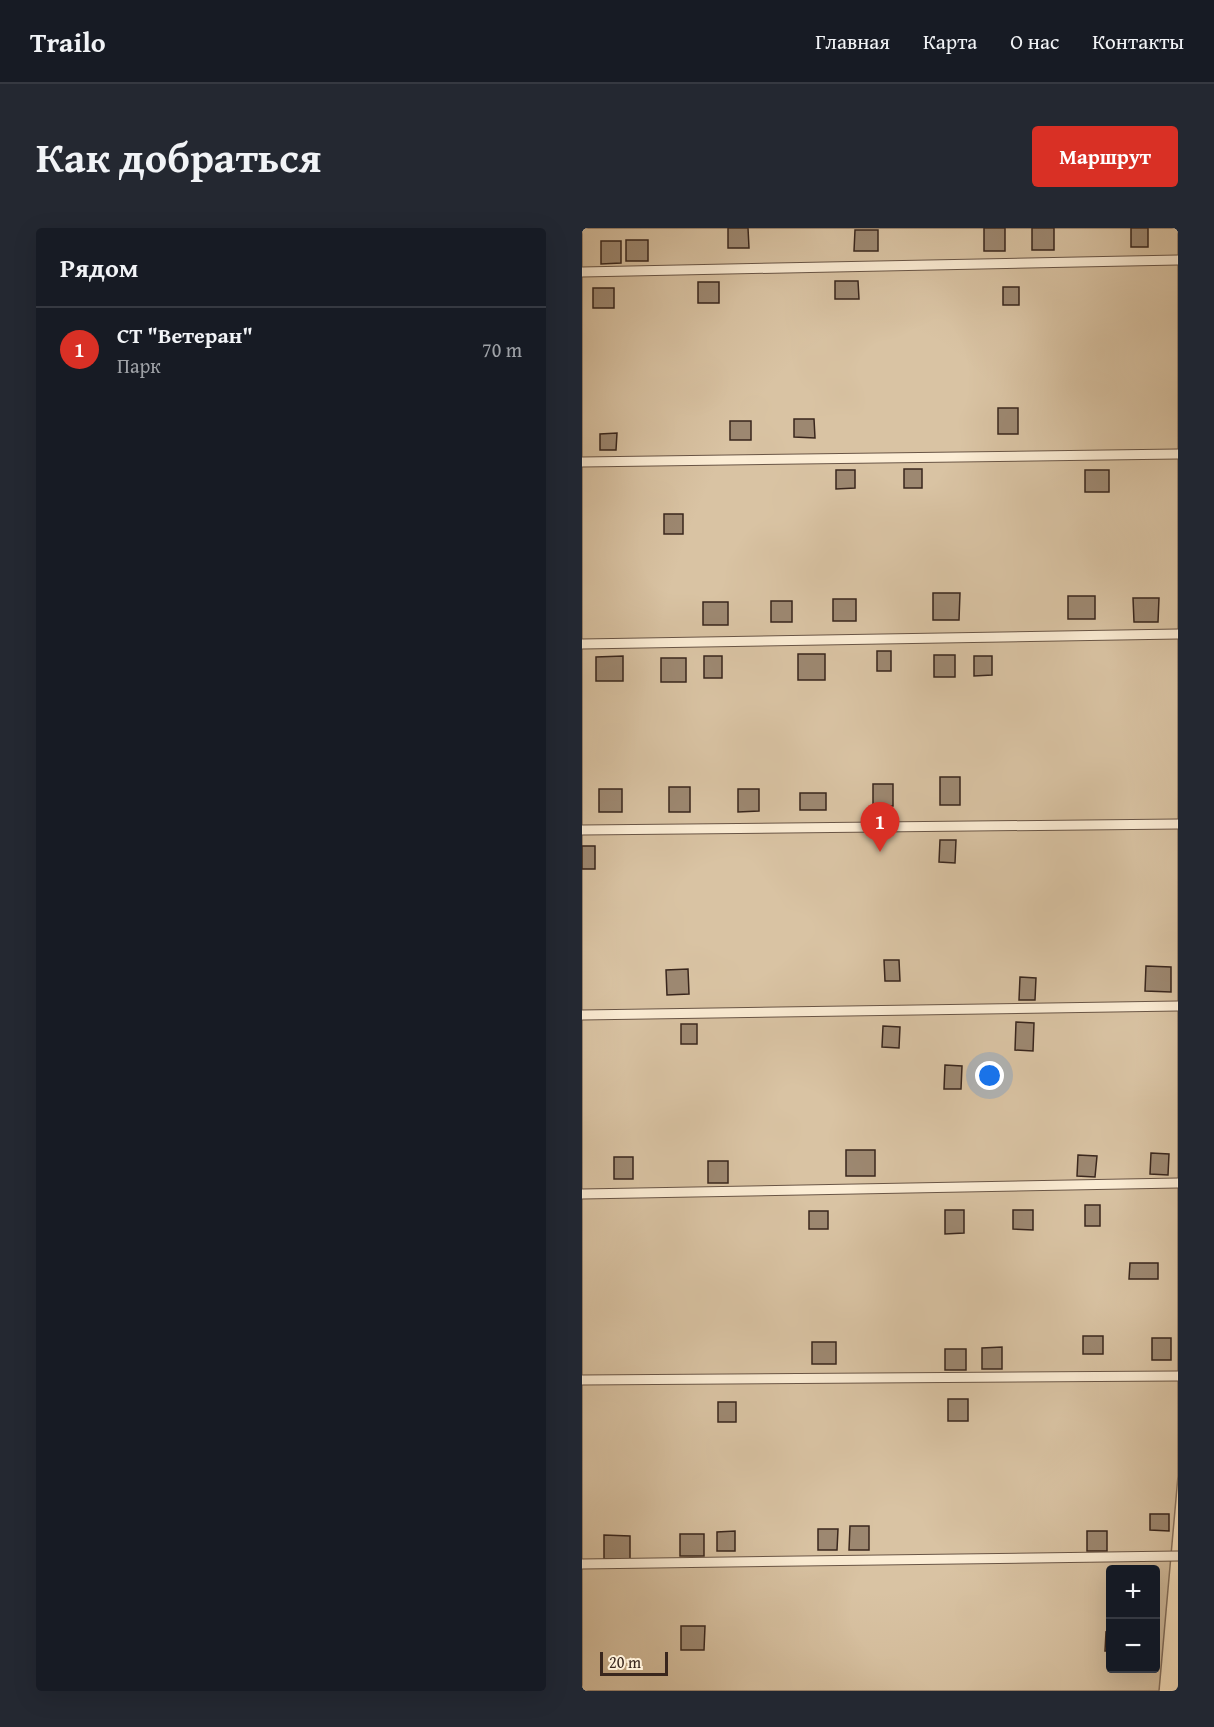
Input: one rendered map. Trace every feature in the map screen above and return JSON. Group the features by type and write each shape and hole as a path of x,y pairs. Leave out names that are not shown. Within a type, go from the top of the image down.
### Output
{"lane":[{"path":"582,272 1178,260"},
{"path":"582,462 1178,454"},
{"path":"582,644 1178,634"},
{"path":"582,830 1178,824"},
{"path":"582,1015 1178,1006"},
{"path":"582,1194 1178,1183"},
{"path":"582,1380 1178,1376"},
{"path":"582,1564 1178,1556"}],"shaded area":[{"path":"582,228 1178,228 1178,1476 1159,1691 582,1691"}],"building":[{"path":"728,228 748,228 749,248 728,248"},
{"path":"984,228 1005,228 1005,251 984,251"},
{"path":"1032,228 1054,228 1054,250 1032,250"},
{"path":"1131,228 1148,228 1148,247 1131,247"},
{"path":"855,230 878,230 878,251 854,251"},
{"path":"626,240 648,240 648,261 626,261"},
{"path":"601,241 621,241 621,263 601,264"},
{"path":"835,281 858,281 859,299 835,299"},
{"path":"698,282 719,282 719,303 698,303"},
{"path":"1003,287 1019,287 1019,305 1003,305"},
{"path":"593,288 614,288 614,308 593,308"},
{"path":"998,408 1018,408 1018,434 998,434"},
{"path":"794,419 814,419 815,438 794,437"},
{"path":"730,421 751,421 751,440 730,440"},
{"path":"617,433 616,450 600,450 600,434"},
{"path":"904,469 922,469 922,488 904,488"},
{"path":"836,470 855,470 855,488 836,489"},
{"path":"1085,470 1109,470 1109,492 1085,492"},
{"path":"664,514 683,514 683,534 664,534"},
{"path":"933,593 960,593 959,620 933,620"},
{"path":"1068,596 1095,596 1095,619 1068,619"},
{"path":"1133,598 1159,598 1158,622 1134,622"},
{"path":"833,599 856,599 856,621 833,621"},
{"path":"771,601 792,601 792,622 771,622"},
{"path":"703,602 728,602 728,625 703,625"},
{"path":"877,651 891,651 891,671 877,671"},
{"path":"798,654 825,654 825,680 798,680"},
{"path":"934,655 955,655 955,677 934,677"},
{"path":"623,656 623,681 596,681 596,657"},
{"path":"704,656 722,656 722,678 704,678"},
{"path":"974,656 992,656 992,675 974,676"},
{"path":"661,658 686,658 686,682 661,682"},
{"path":"940,777 960,777 960,805 940,805"},
{"path":"873,784 893,784 893,806 873,806"},
{"path":"669,787 690,787 690,812 669,812"},
{"path":"599,789 622,789 622,812 599,812"},
{"path":"738,789 759,789 759,811 738,812"},
{"path":"800,793 826,793 826,810 800,810"},
{"path":"940,840 956,840 955,863 939,862"},
{"path":"582,846 595,846 595,869 582,869"},
{"path":"884,960 899,960 900,981 885,981"},
{"path":"1146,966 1171,967 1171,992 1145,991"},
{"path":"688,969 689,994 667,995 666,970"},
{"path":"1020,977 1036,978 1035,1000 1019,1000"},
{"path":"1016,1022 1034,1023 1033,1051 1015,1050"},
{"path":"681,1024 697,1024 697,1044 681,1044"},
{"path":"883,1026 900,1027 899,1048 882,1047"},
{"path":"945,1065 962,1066 961,1089 944,1089"},
{"path":"846,1150 875,1150 875,1176 846,1176"},
{"path":"1151,1153 1169,1154 1168,1175 1150,1174"},
{"path":"1078,1155 1097,1156 1095,1177 1077,1176"},
{"path":"614,1157 633,1157 633,1179 614,1179"},
{"path":"708,1161 728,1161 728,1183 708,1183"},
{"path":"1085,1205 1100,1205 1100,1226 1085,1226"},
{"path":"945,1210 964,1210 964,1233 945,1234"},
{"path":"1013,1210 1033,1210 1033,1230 1013,1229"},
{"path":"809,1211 828,1211 828,1229 809,1229"},
{"path":"1130,1263 1158,1263 1158,1279 1129,1279"},
{"path":"1083,1336 1103,1336 1103,1354 1083,1354"},
{"path":"1152,1338 1171,1338 1171,1360 1152,1360"},
{"path":"812,1342 836,1342 836,1364 812,1364"},
{"path":"1002,1347 1002,1369 982,1369 982,1348"},
{"path":"945,1349 966,1349 966,1370 945,1370"},
{"path":"948,1399 968,1399 968,1421 948,1421"},
{"path":"718,1402 736,1402 736,1422 718,1422"},
{"path":"1150,1514 1169,1514 1169,1531 1150,1530"},
{"path":"850,1526 869,1526 869,1550 849,1550"},
{"path":"818,1529 838,1529 837,1550 818,1550"},
{"path":"735,1531 735,1551 717,1551 717,1532"},
{"path":"1087,1531 1107,1531 1107,1551 1087,1551"},
{"path":"680,1534 704,1534 704,1556 680,1556"},
{"path":"604,1535 630,1536 630,1559 604,1559"},
{"path":"681,1626 705,1626 704,1650 681,1650"}],"place":[{"name":"СТ \"Ветеран\"","path":"880,852"}]}
